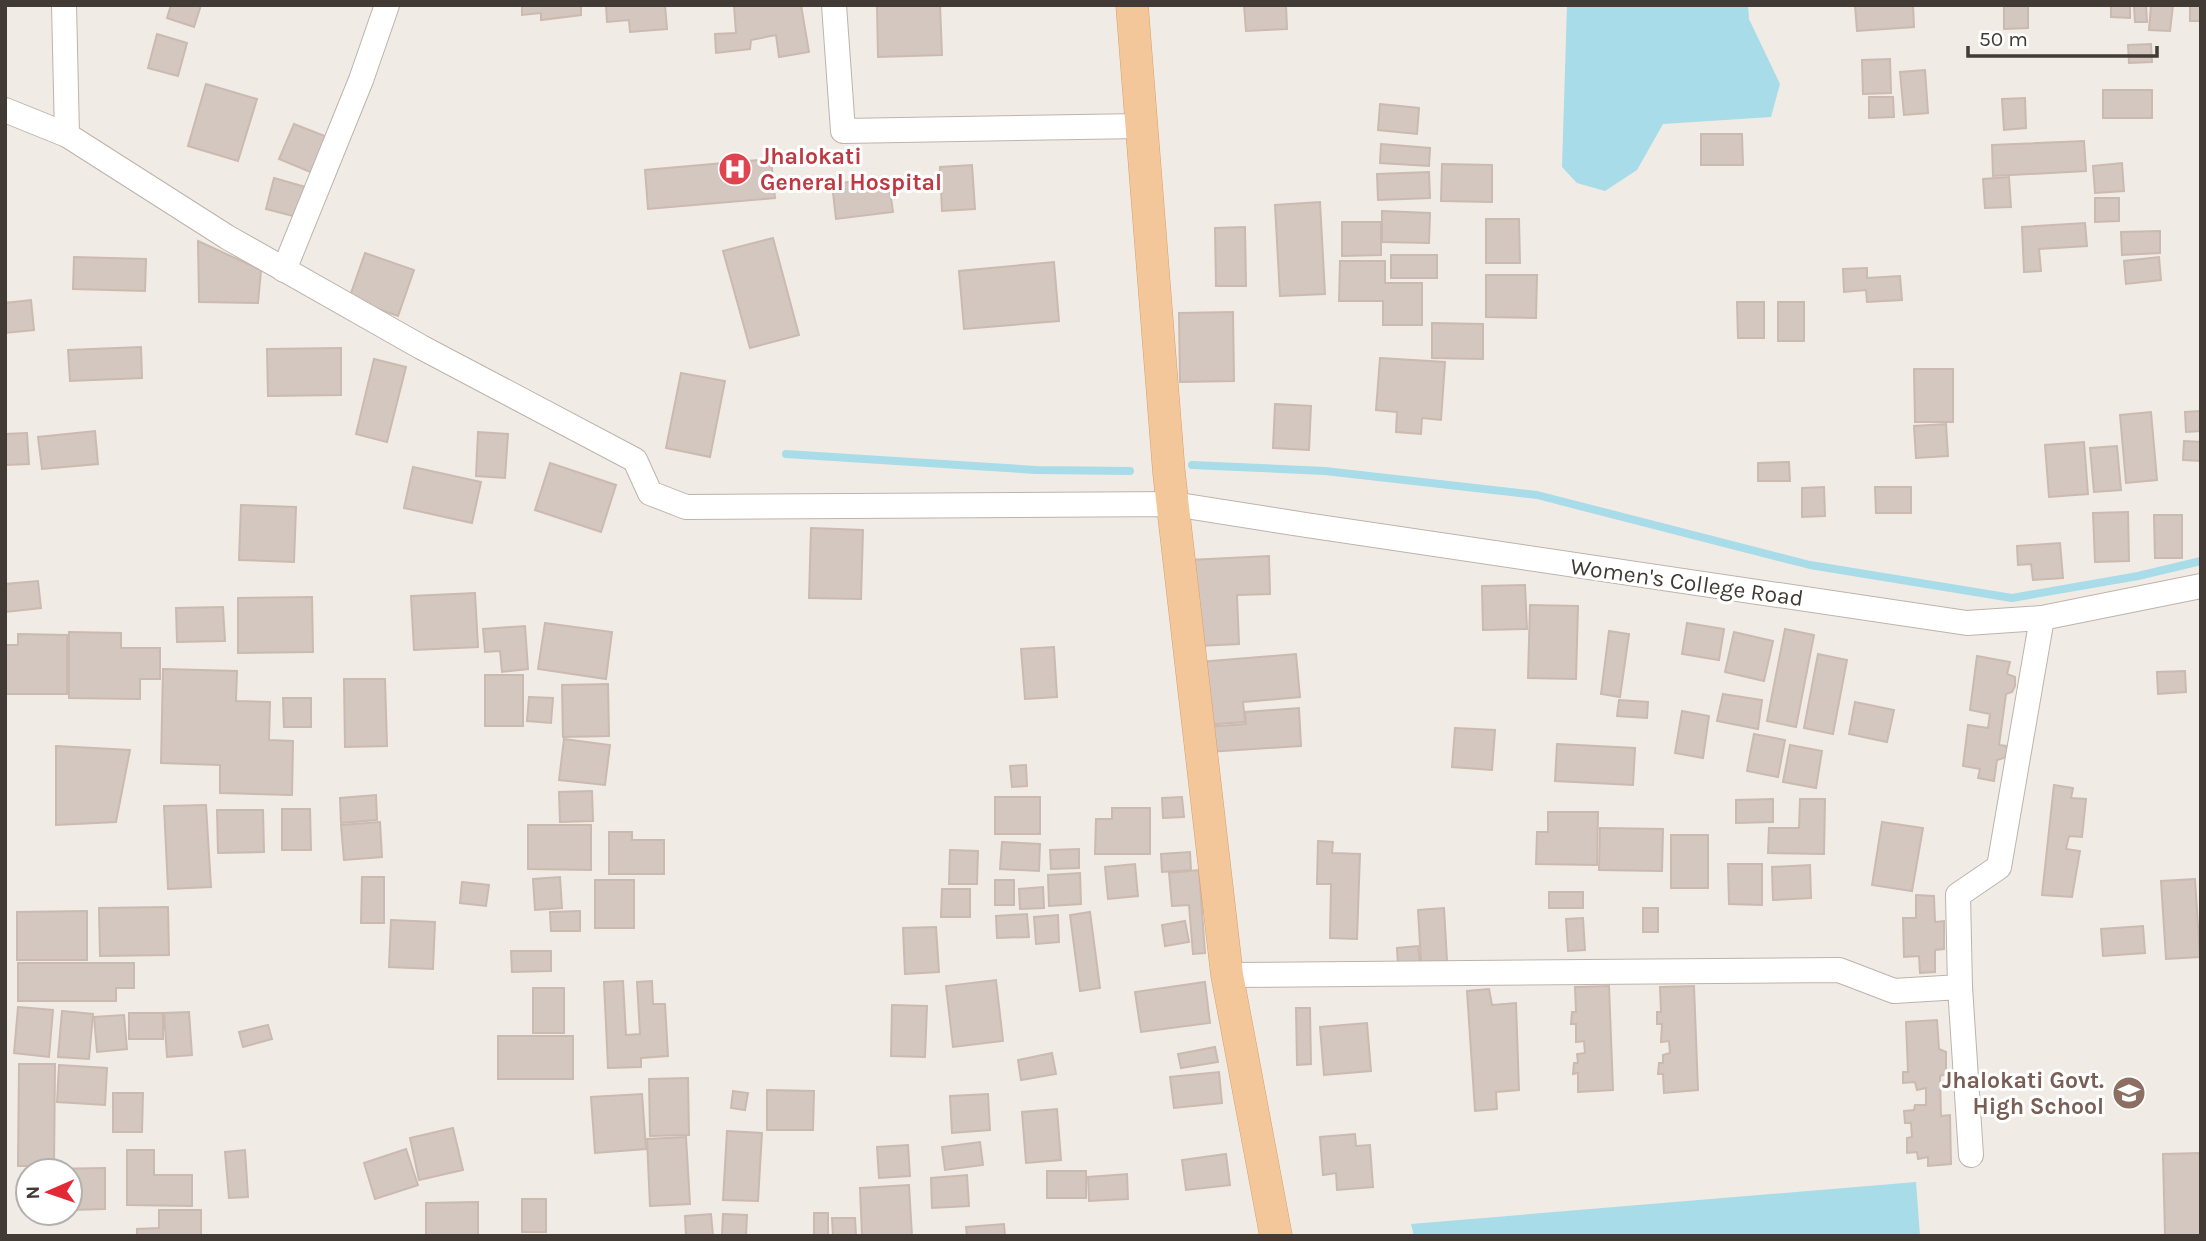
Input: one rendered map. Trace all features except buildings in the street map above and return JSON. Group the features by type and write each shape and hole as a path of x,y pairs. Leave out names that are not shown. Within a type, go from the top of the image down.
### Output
{"main road":[{"path":"1132,5 1167,459 1227,975 1276,1236"}],"street":[{"path":"64,5 67,135"},
{"path":"284,270 361,80 387,5"},
{"path":"834,5 843,131 1141,126"},
{"name":"Women's College Road","path":"5,110 67,135 284,270 421,347 635,460 650,493 686,507 1173,504 1967,623 2042,618 2201,586"},
{"path":"1971,1155 1960,988 1958,895 1999,867 2042,618"},
{"path":"1227,975 1839,970 1894,991 1960,988"}],"water":[{"path":"1567,5 1748,5 1749,19 1780,84 1771,117 1663,124 1637,170 1605,191 1577,183 1562,167"},
{"path":"1916,1182 1920,1236 1414,1236 1411,1224"}],"waterway":[{"path":"786,454 1036,470 1130,471"},
{"path":"1192,465 1325,471 1537,495 1810,565 2012,598 2138,576 2201,561"}],"place":[{"name":"Jhalokati General Hospital","path":"735,169"},
{"name":"Jhalokati Govt. High School","path":"2129,1093"}]}
